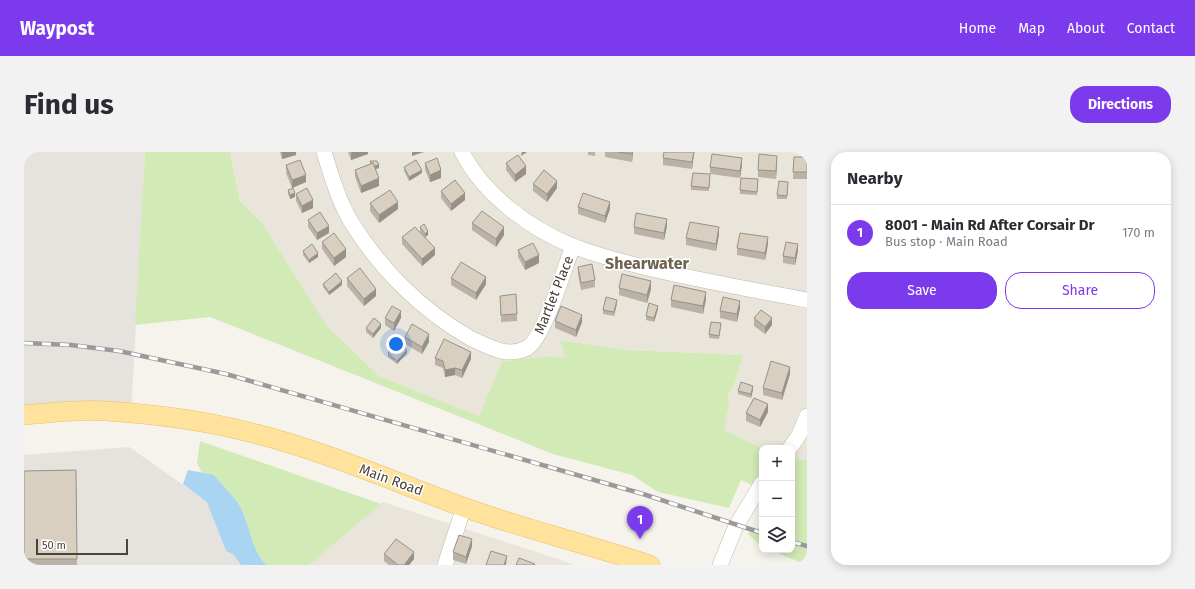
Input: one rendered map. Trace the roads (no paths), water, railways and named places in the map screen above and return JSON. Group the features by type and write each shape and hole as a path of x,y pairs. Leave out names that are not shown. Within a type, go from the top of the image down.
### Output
{"main road":[{"name":"Main Road","path":"24,415 103,410 129,412 215,424 258,434 400,482 464,507 638,563"}],"street":[{"name":"Martlet Place","path":"324,152 332,178 349,218 382,264 433,314 456,330 493,350 511,353 528,348 538,337 545,323 573,246"},
{"path":"462,152 485,186 501,202 521,218 573,246 626,262 708,283 807,300"},
{"path":"792,445 799,435 807,416"},
{"path":"720,565 736,526 759,488"},
{"path":"444,565 464,507"}],"water":[{"path":"188,470 214,475 234,498 243,513 257,552 266,565 241,565 234,555 226,551 207,502 183,484"}],"railway":[{"path":"24,343 71,345 119,351 226,374 643,494 759,532"},
{"path":"795,543 807,546"}],"place":[{"name":"8001 - Main Rd After Corsair Dr","path":"640,539"}],"district":[{"name":"Shearwater","path":"647,263"}]}
